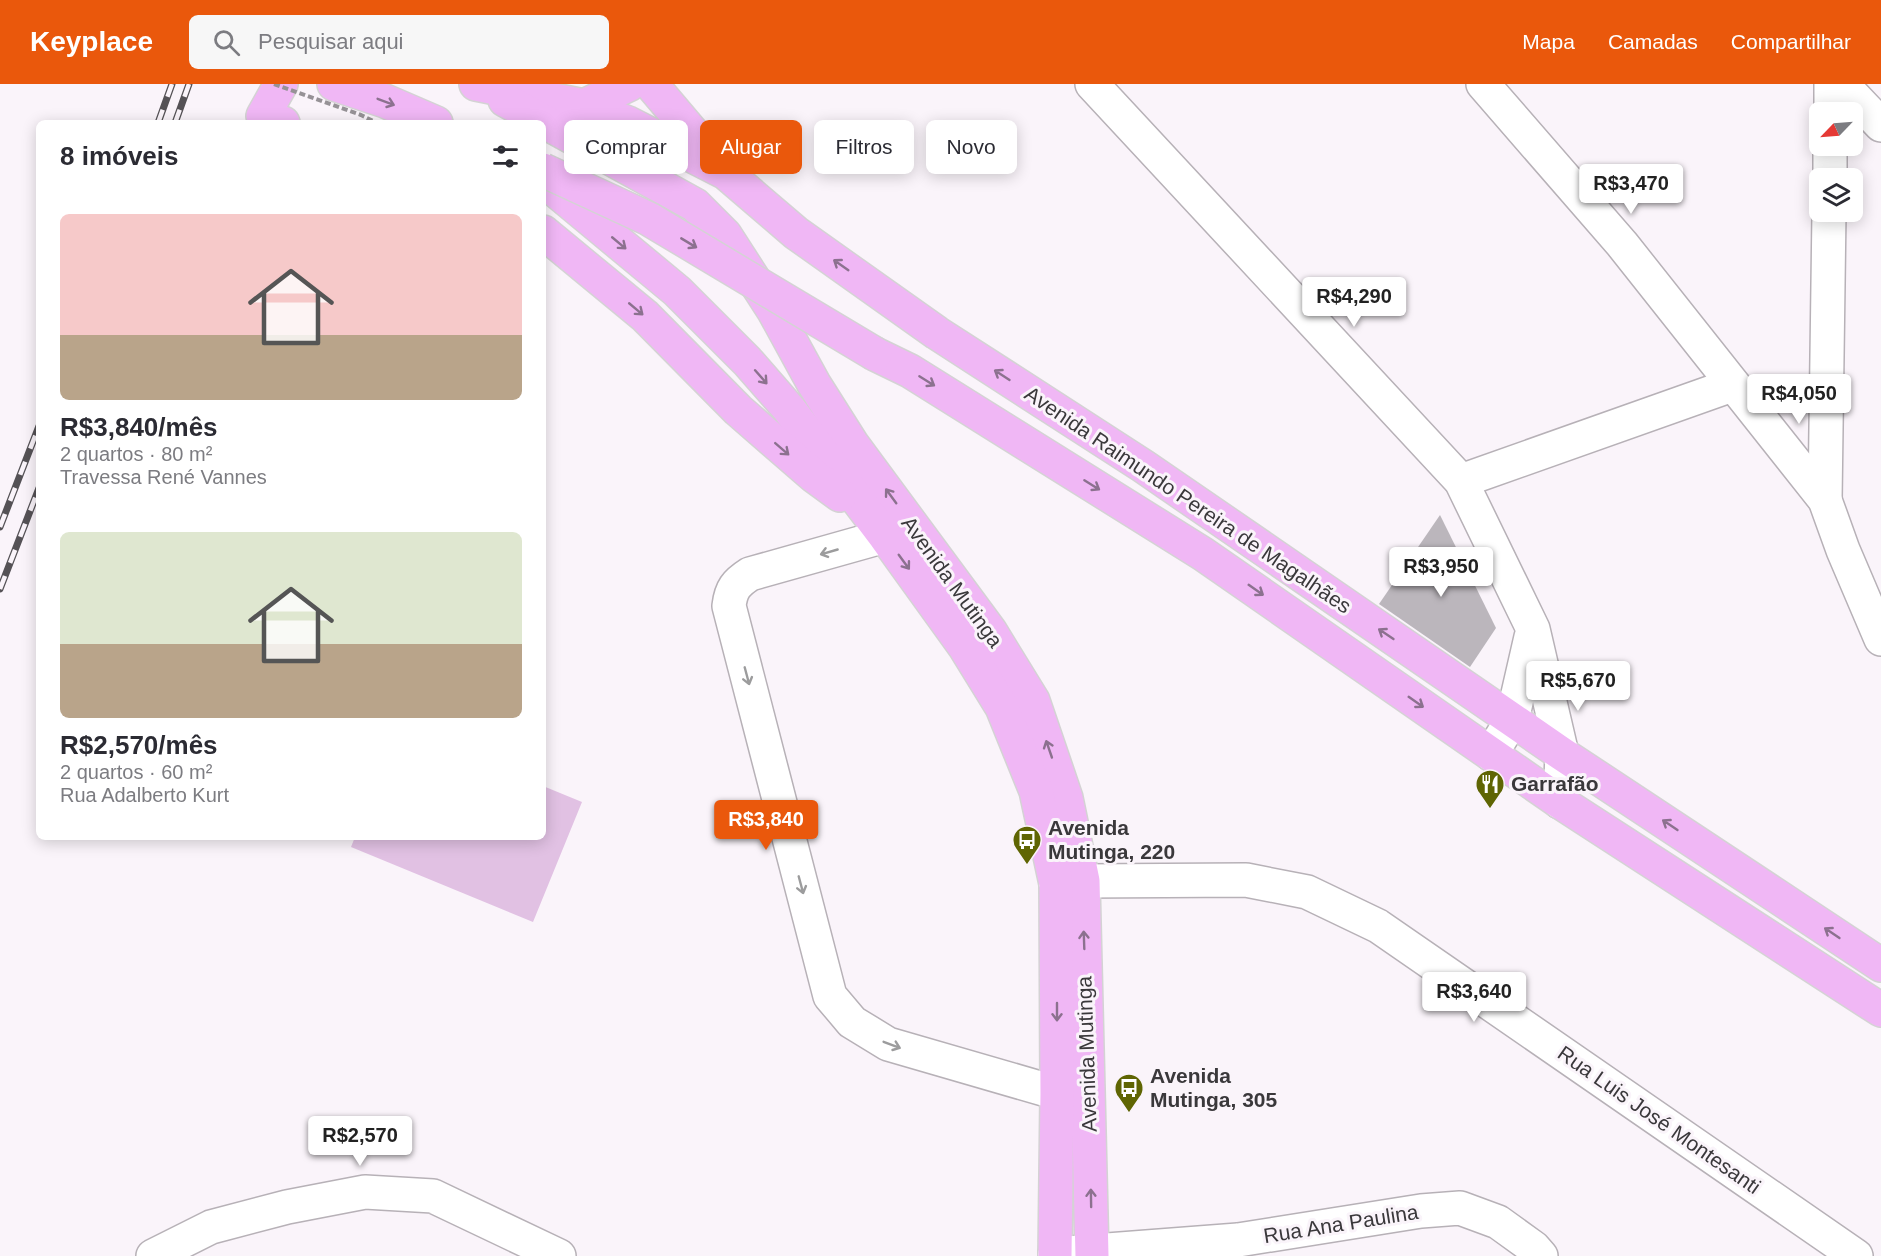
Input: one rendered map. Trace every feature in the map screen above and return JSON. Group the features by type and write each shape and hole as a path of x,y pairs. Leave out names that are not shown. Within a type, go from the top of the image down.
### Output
{"main road":[{"path":"274,120 263,116 281,84"},
{"path":"334,84 386,101 429,120"},
{"name":"Avenida Raimundo Pereira de Magalhães","path":"477,84 527,103 584,106 628,123 700,160"},
{"path":"584,106 630,84"},
{"path":"651,84 700,142"},
{"name":"Avenida Mutinga","path":"527,103 695,205 725,235 774,311 814,384 852,444 990,631 1033,701 1066,798 1069,883 1089,1104 1092,1253"},
{"name":"Avenida Raimundo Pereira de Magalhães","path":"546,171 649,219 875,354 910,371 1203,554 1560,802 1881,1010"},
{"name":"Avenida Raimundo Pereira de Magalhães","path":"727,174 796,233 938,333 1143,466 1562,754 1881,965"},
{"name":"Avenida Mutinga","path":"546,183 677,291 747,361 789,409 965,647 1002,707 1036,791 1069,883 1057,1093 1055,1255"},
{"path":"546,234 645,316 738,411 877,526"}],"street":[{"path":"1092,84 1461,482 1533,629 1562,754 1560,802"},
{"path":"1482,84 1622,244 1825,500 1843,550 1881,639"},
{"path":"1831,84 1831,102"},
{"path":"1842,84 1881,125"},
{"path":"1825,500 1829,222"},
{"path":"1461,482 1732,385"},
{"path":"877,526 750,574 736,583 730,594 729,606 830,996 852,1022 888,1044 1089,1104"},
{"path":"1491,754 1512,720 1533,629"},
{"name":"Rua Luis José Montesanti","path":"1069,883 1246,879 1307,892 1388,932 1856,1256"},
{"path":"153,1256 211,1227 287,1207 365,1192 434,1196 559,1256"},
{"name":"Rua Ana Paulina","path":"1055,1255 1238,1240 1421,1211 1460,1208 1498,1222 1534,1248 1541,1256"}],"path":[{"path":"274,84 371,120"}],"shaded area":[{"path":"546,787 582,802 533,922 351,847 354,840 546,840"}],"building":[{"path":"1440,515 1496,628 1470,667 1379,604"}],"railway":[{"path":"159,120 172,84"},
{"path":"176,120 189,84"},
{"path":"0,527 36,434"},
{"path":"0,589 36,496"}],"place":[{"name":"Garrafão","path":"1490,810"},
{"name":"Avenida Mutinga, 220","path":"1027,866"},
{"name":"Avenida Mutinga, 305","path":"1129,1114"}]}
